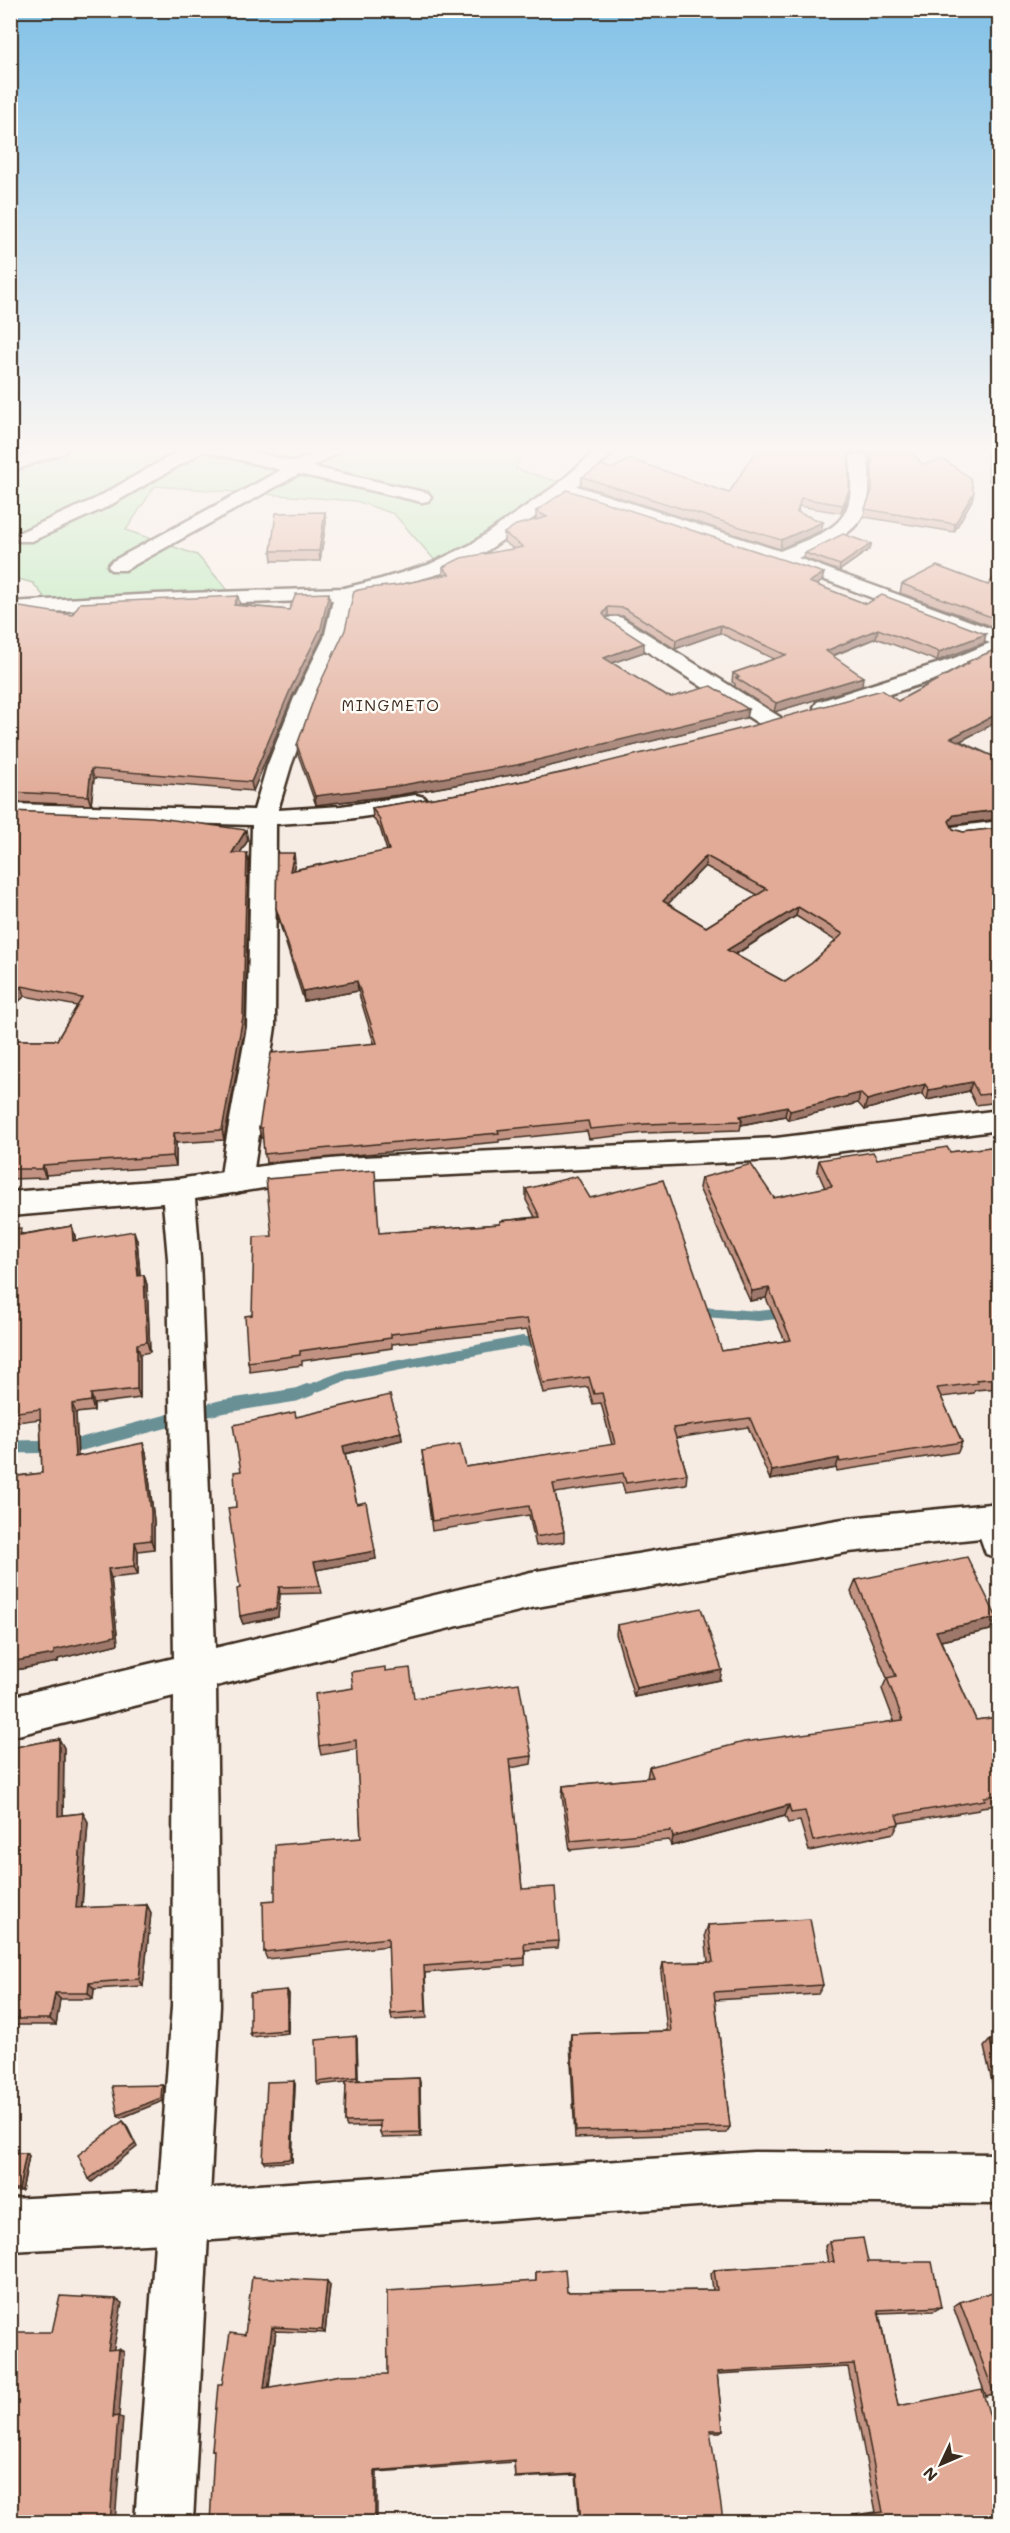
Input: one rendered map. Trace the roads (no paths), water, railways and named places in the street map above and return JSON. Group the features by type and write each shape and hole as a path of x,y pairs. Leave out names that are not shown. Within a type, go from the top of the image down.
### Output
{"street":[{"path":"10,608 156,600 344,594 441,566"},
{"path":"808,566 918,606 999,640"},
{"path":"236,1182 261,1027 264,818 279,766 301,708 334,638 344,594"},
{"path":"615,622 790,717"},
{"path":"743,729 790,717 960,664 999,647"},
{"path":"10,811 264,818 341,813 440,798"},
{"path":"961,832 999,828"},
{"path":"10,1204 178,1190 340,1169 776,1149 999,1120"},
{"path":"164,2523 195,2006 195,1672 184,1259 178,1190"},
{"path":"10,1717 531,1590 849,1535 997,1527"},
{"path":"10,2225 184,2216 754,2177 999,2179"}],"waterway":[{"path":"695,1314 704,1312 758,1316 787,1313"},
{"path":"306,1391 344,1376 523,1341 542,1346"},
{"path":"10,1447 74,1446 220,1407 296,1395 309,1390"}],"district":[{"name":"MINGMETO","path":"391,705"}]}
